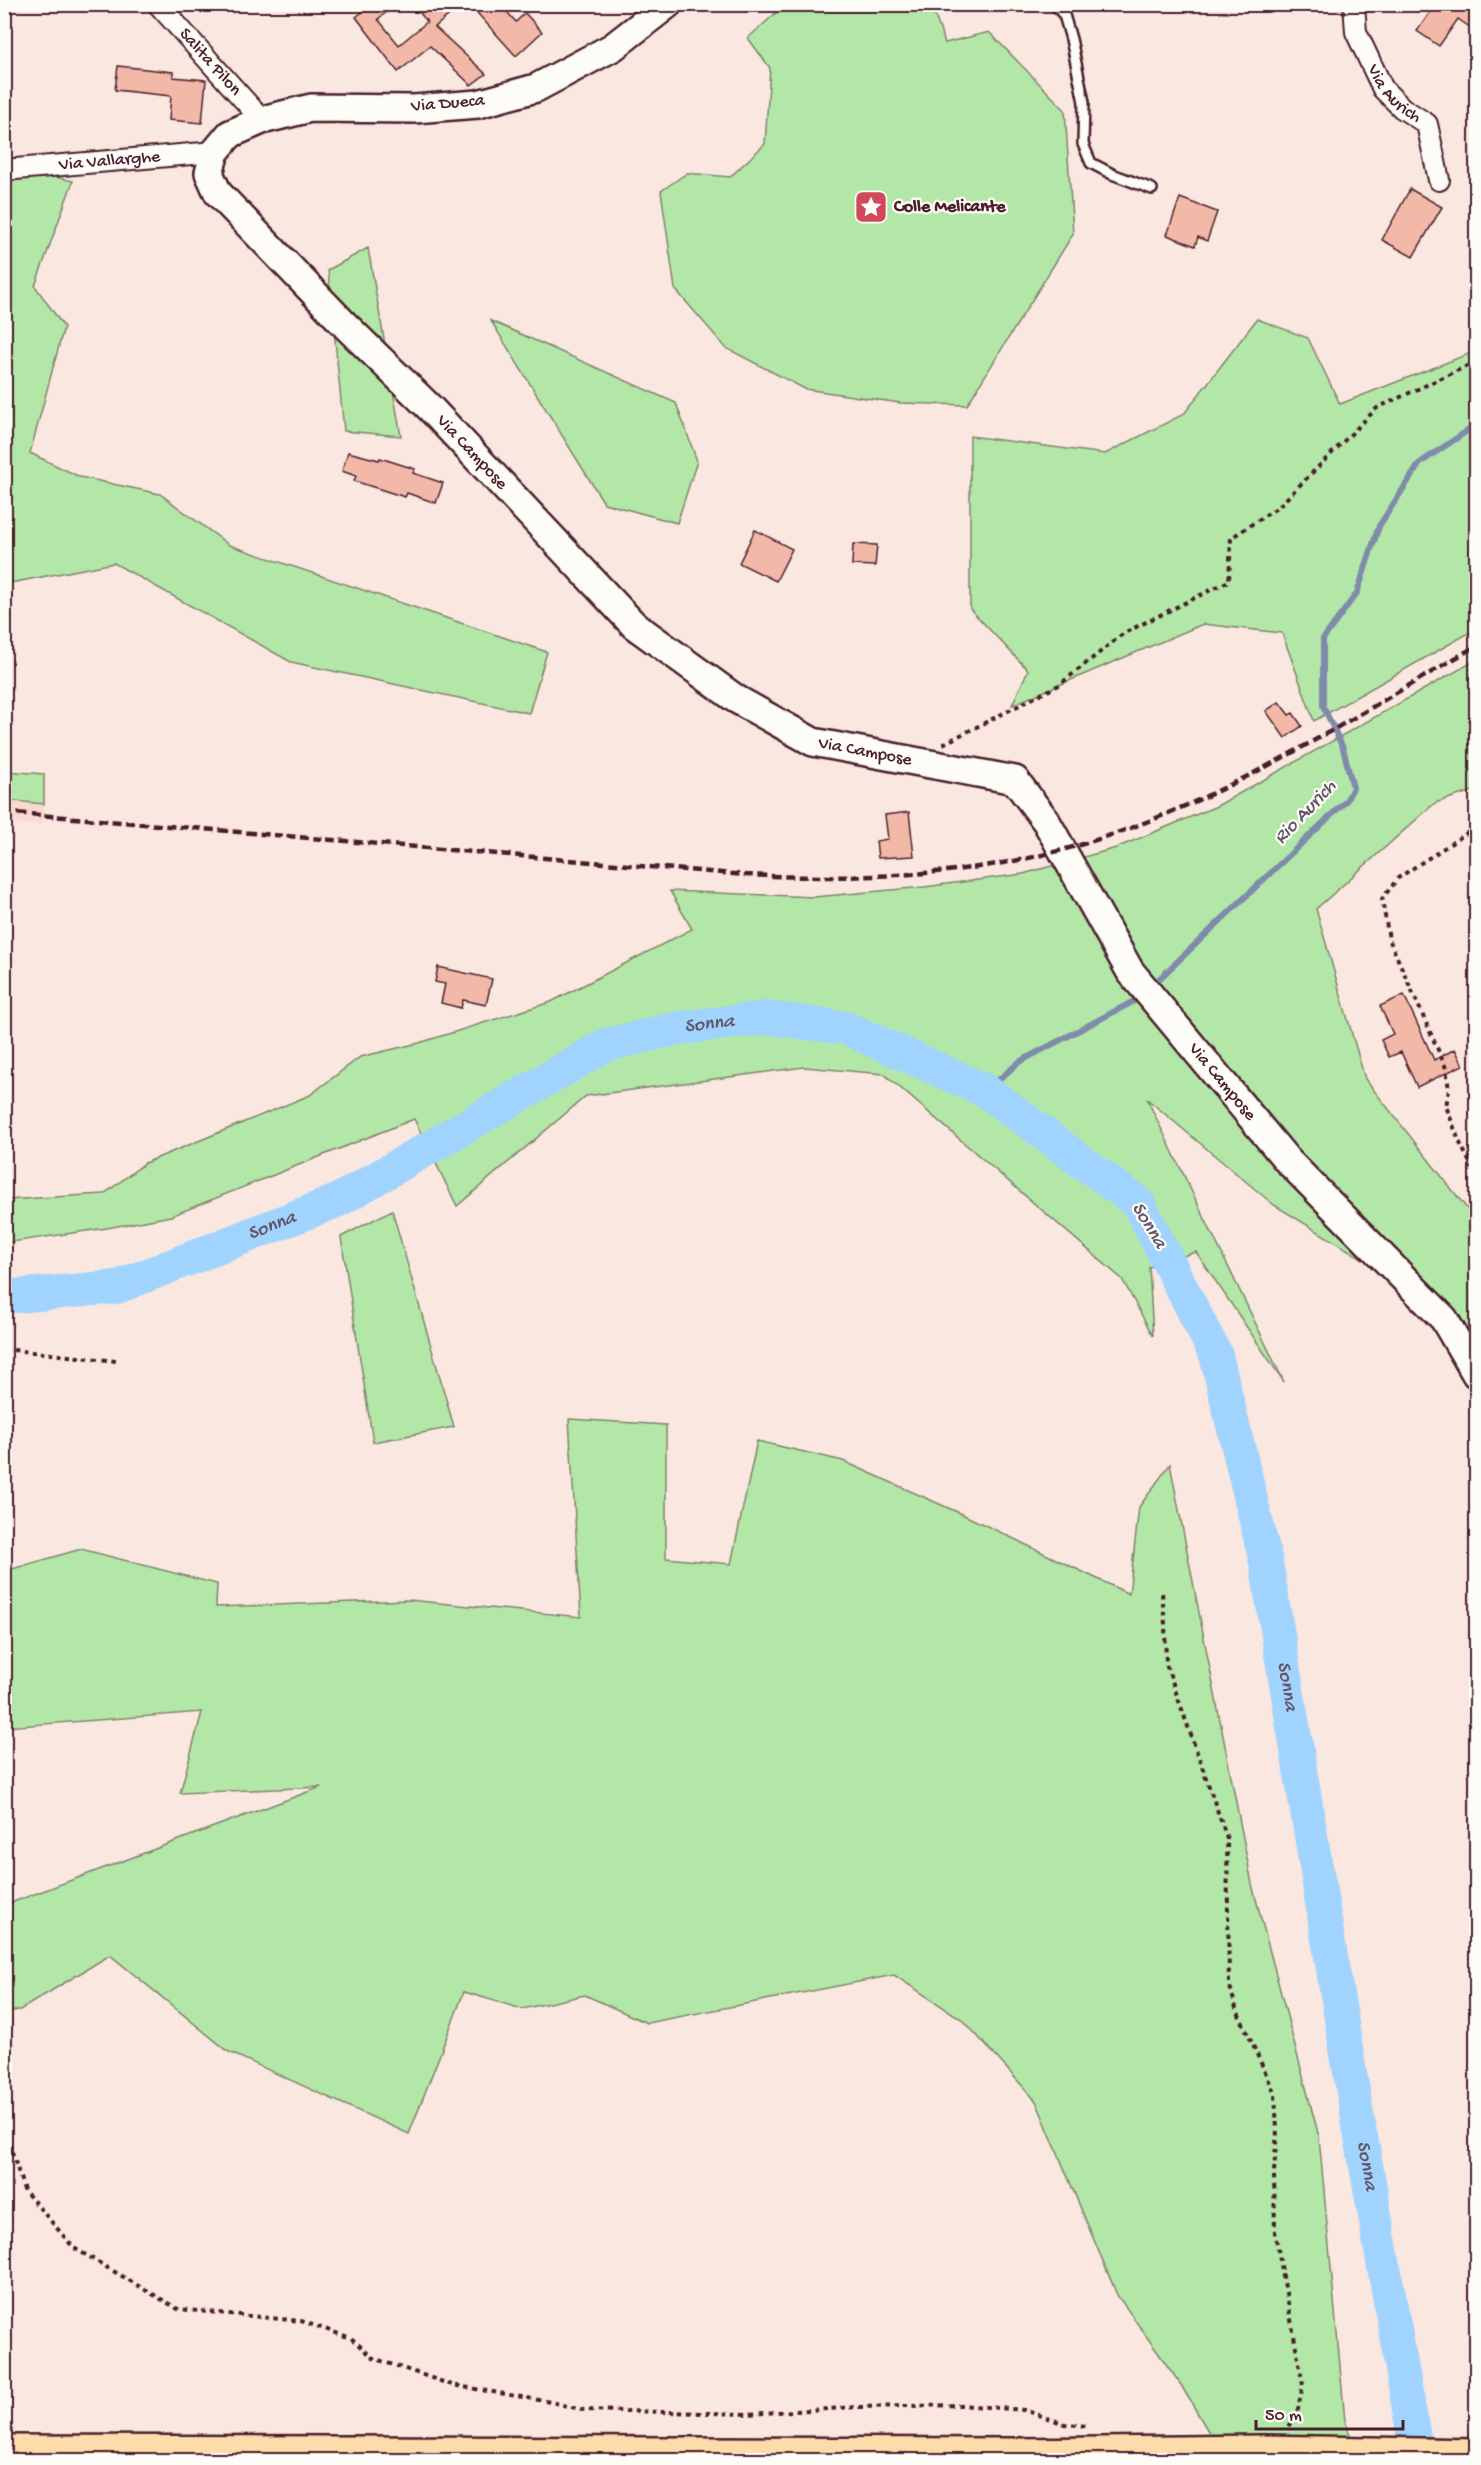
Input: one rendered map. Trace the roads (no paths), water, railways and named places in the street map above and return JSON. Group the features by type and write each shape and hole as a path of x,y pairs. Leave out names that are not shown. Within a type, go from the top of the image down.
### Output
{"highway":[{"path":"4,2452 1017,2455 1261,2452 1476,2456"}],"street":[{"name":"Salita Pilon","path":"158,4 262,120"},
{"name":"Via Dueca","path":"215,152 230,134 262,120 311,108 414,109 478,104 536,88 613,47 668,4"},
{"name":"Via Aurich","path":"1354,4 1356,32 1383,89 1402,108 1427,124 1439,180"},
{"name":"Via Vallarghe","path":"4,170 215,152"},
{"name":"Via Campose","path":"215,152 209,173 218,193 346,326 431,410 634,625 736,699 813,742 1015,780 1046,821 1130,971 1287,1160 1444,1319 1476,1374"}],"lane":[{"path":"1054,4 1064,15 1071,39 1084,102 1083,144 1091,163 1112,174 1152,189"}],"waterway":[{"name":"Rio Aurich","path":"1158,980 1346,801 1353,788 1343,748 1323,706 1323,639 1357,593 1379,526 1420,463 1476,425"},
{"name":"Rio Aurich","path":"986,1091 1019,1062 1138,999"},
{"name":"Sonna","path":"4,1297 117,1287 339,1200 606,1045 679,1028 767,1018 846,1028 986,1091 1138,1203 1216,1355 1266,1562 1354,2097 1418,2460"}],"railway":[{"path":"4,812 745,875 873,876 958,870 1042,855 1083,844 1187,805 1286,756 1476,646"}],"place":[{"name":"Colle Melicante","path":"871,207"}]}
